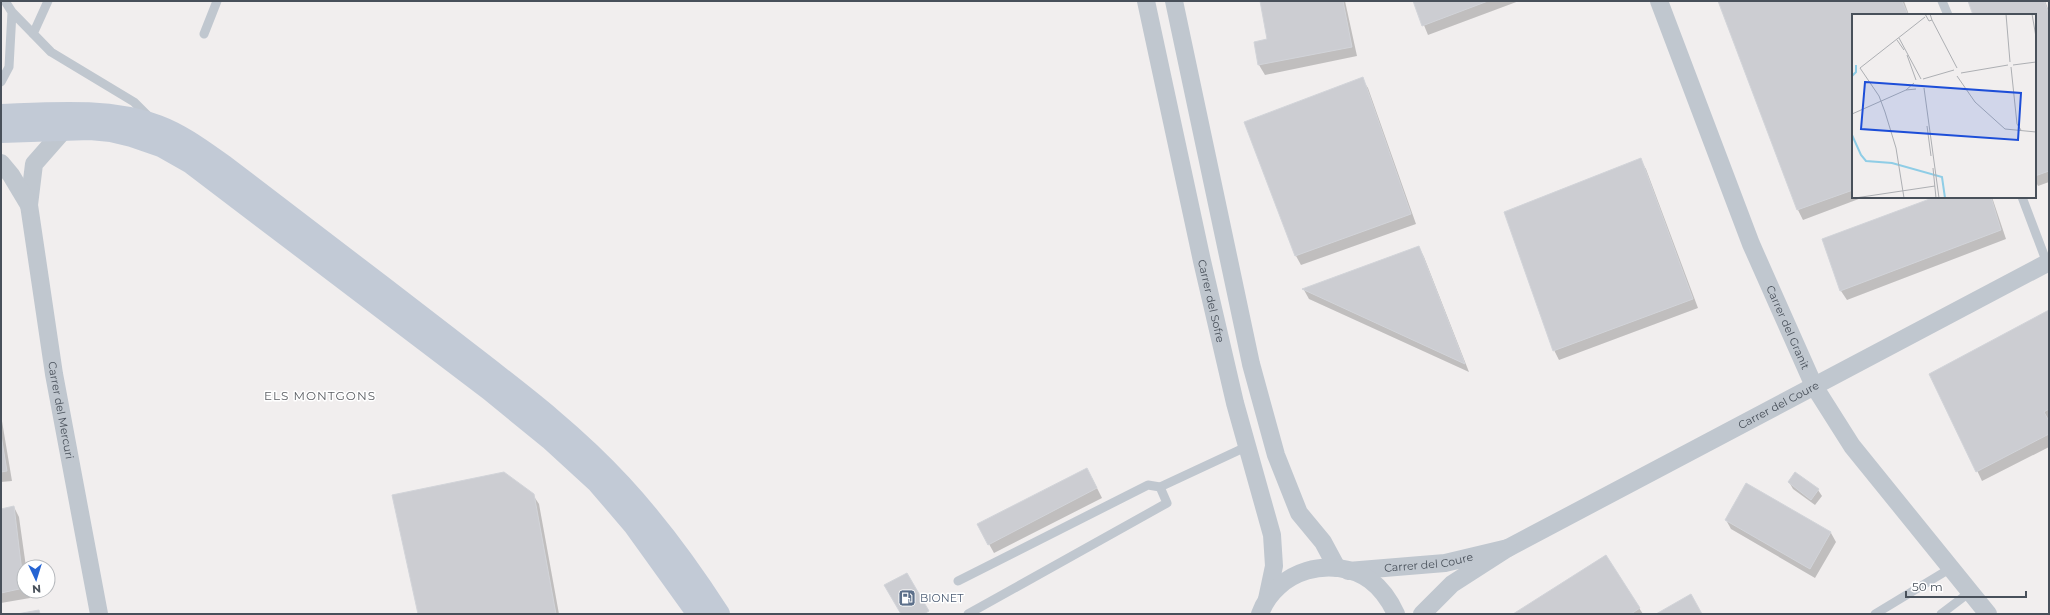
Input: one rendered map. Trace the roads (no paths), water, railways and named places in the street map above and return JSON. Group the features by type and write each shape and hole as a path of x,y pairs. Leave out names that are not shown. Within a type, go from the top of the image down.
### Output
{"main road":[{"path":"1,115 77,114 122,116 158,126 183,138 224,165 568,432 621,485 659,529 695,577 719,614"},
{"path":"1,132 90,129 111,131 132,136 161,146 191,163 490,390 550,439 598,483 634,525 698,614"}],"street":[{"name":"Carrer del Sofre","path":"1146,1 1202,261 1235,403 1272,535 1274,566 1263,607"},
{"path":"1174,1 1251,364 1276,454 1299,513 1343,569 1359,574 1380,589 1390,602 1396,614"},
{"name":"Carrer del Granit","path":"1659,1 1751,244 1814,386 1852,446 1988,614"},
{"name":"Carrer del Mercuri","path":"63,131 34,164 29,205 54,374 98,614"},
{"name":"Carrer del Mercuri","path":"1,163 11,175 29,205"},
{"name":"Carrer del Coure","path":"1422,614 1452,584 1508,548 2048,263"},
{"name":"Carrer del Coure","path":"1263,607 1278,587 1299,573 1316,568 1343,569 1445,563 1508,548"}],"lane":[{"path":"5,1 12,12 51,52 134,102 158,126"},
{"path":"33,34 48,1"},
{"path":"204,34 217,1"},
{"path":"1942,1 1948,14"},
{"path":"1,82 9,67 12,12"},
{"path":"2022,198 2048,263"},
{"path":"958,581 1148,485 1160,487 1248,446"},
{"path":"968,614 1167,503 1160,487"},
{"path":"1875,614 1951,568"},
{"path":"1941,614 1970,592"}],"place":[{"name":"BIONET","path":"907,598"}],"district":[{"name":"ELS MONTGONS","path":"320,396"}]}
